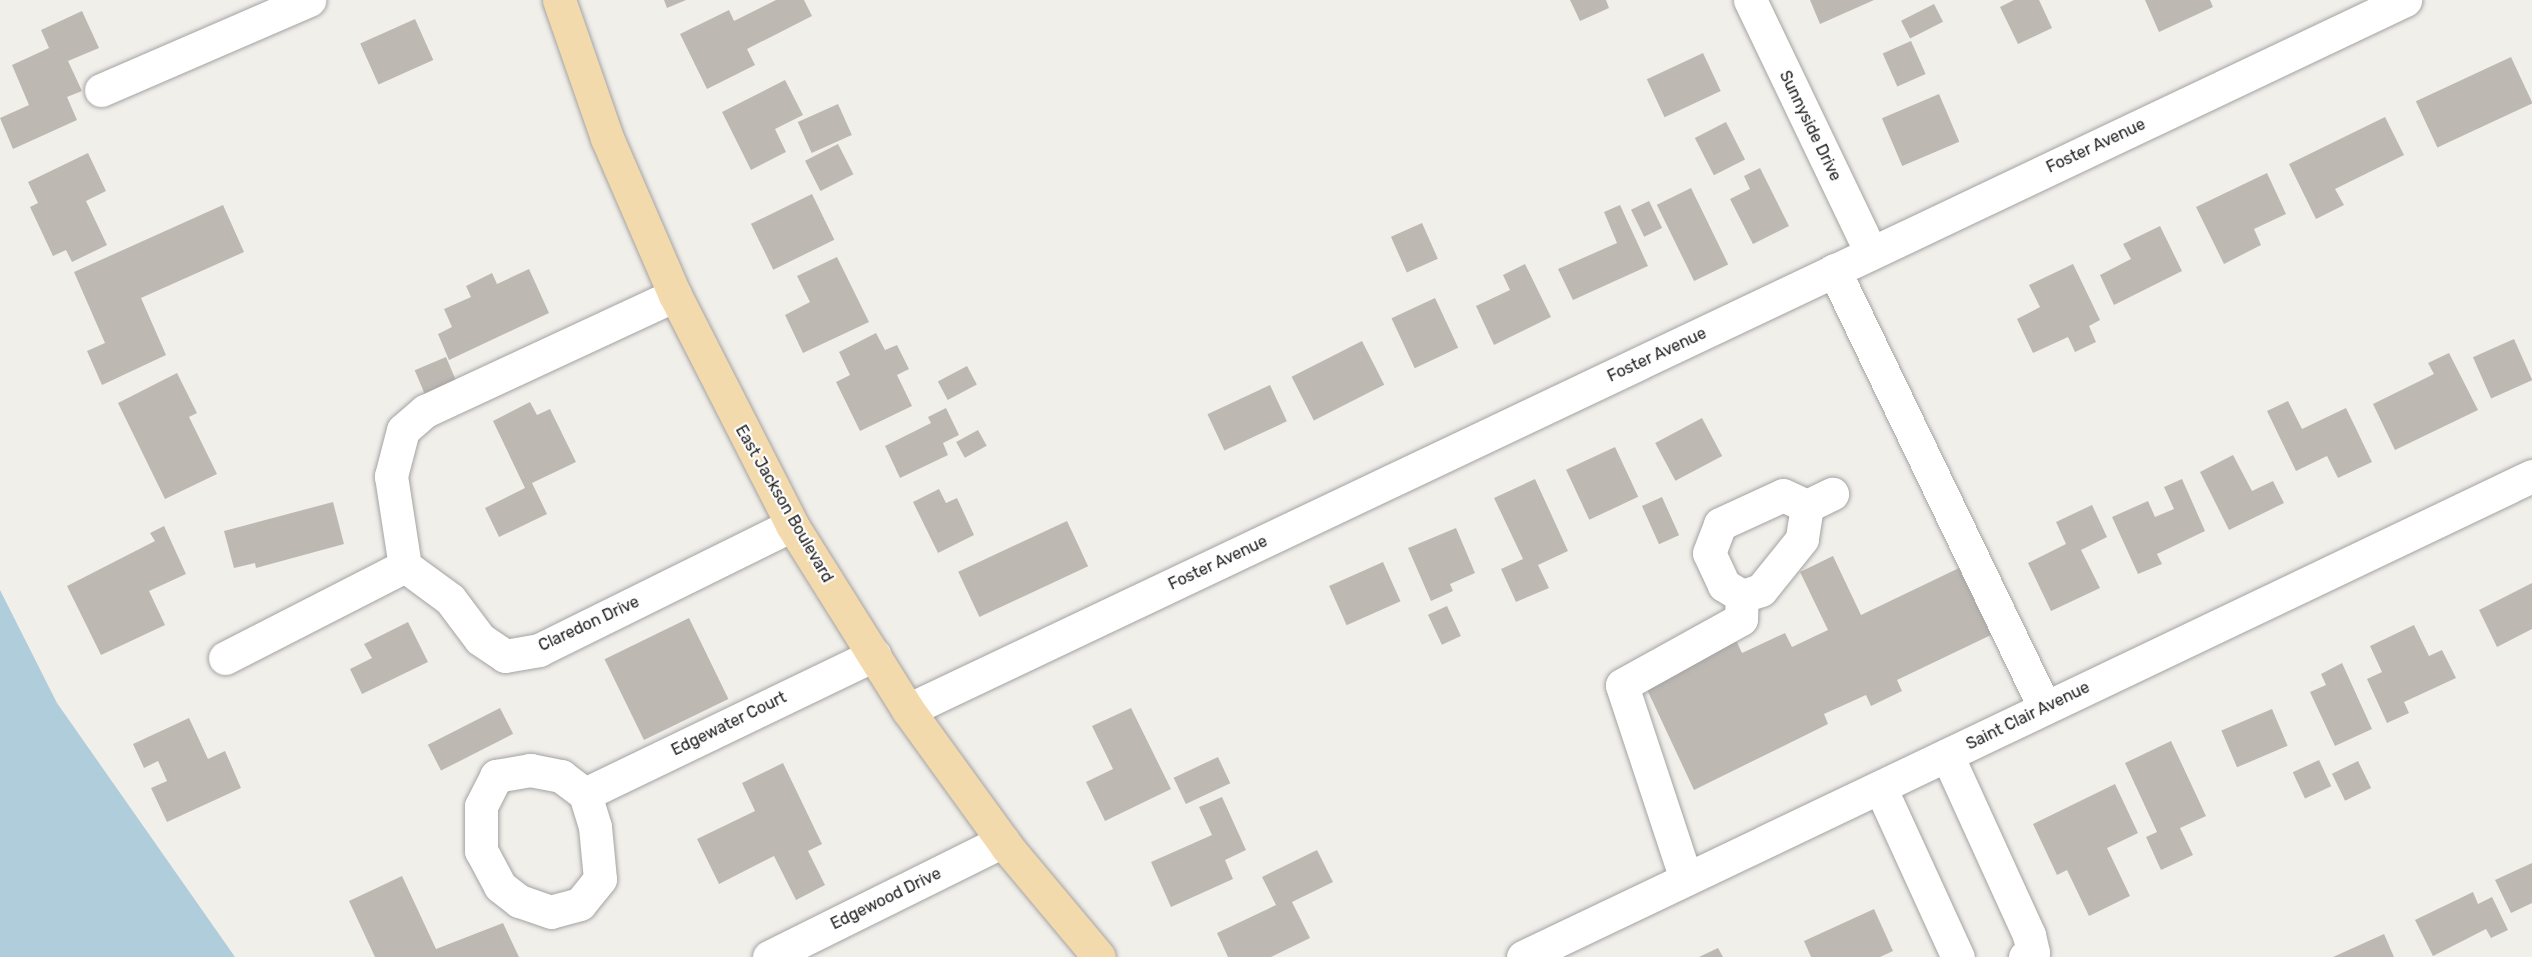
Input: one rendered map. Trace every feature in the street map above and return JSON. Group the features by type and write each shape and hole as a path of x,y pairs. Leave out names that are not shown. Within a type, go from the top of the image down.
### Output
{"main road":[{"name":"East Jackson Boulevard","path":"559,0 607,138 675,295 792,525 908,710 1003,841 1099,957"}],"street":[{"path":"101,90 309,0"},
{"name":"Sunnyside Drive","path":"1750,0 1871,253"},
{"name":"Foster Avenue","path":"908,710 2405,0"},
{"path":"1834,270 2045,708"},
{"path":"225,658 405,566 391,476 403,430 425,411 675,295"},
{"name":"Saint Clair Avenue","path":"1523,957 2532,476"},
{"path":"1783,495 1819,500 1802,538 1761,590 1742,596 1724,585 1709,554 1720,524 1783,495"},
{"name":"Claredon Drive","path":"405,566 450,599 480,639 505,656 539,650 792,525"},
{"path":"1686,879 1622,685 1741,620 1742,596"},
{"name":"Edgewater Court","path":"585,794 874,655"},
{"path":"1947,755 2029,935 2033,953 2025,957"},
{"path":"530,770 561,776 585,794 600,879 580,904 551,912 519,901 500,886 481,851 481,806 496,776 530,770"},
{"path":"1880,787 1958,957"},
{"name":"Edgewood Drive","path":"769,957 1003,841"}],"water":[{"path":"0,590 57,703 235,957 0,957"}],"building":[{"path":"664,0 686,0 667,8"},
{"path":"776,0 804,0 812,16 747,49 755,65 707,89 680,34 729,10 734,21"},
{"path":"1570,0 1606,0 1609,8 1580,21"},
{"path":"1810,0 1874,0 1820,24"},
{"path":"2014,0 2039,0 2052,28 2018,44 2000,7"},
{"path":"2145,0 2210,0 2213,7 2159,32"},
{"path":"1934,4 1943,22 1910,39 1901,21"},
{"path":"82,11 99,48 68,61 82,91 67,97 77,120 13,149 0,118 29,105 12,65 49,48 41,30"},
{"path":"415,19 433,60 378,85 360,43"},
{"path":"1911,41 1926,74 1897,86 1883,54"},
{"path":"1703,53 1721,91 1665,117 1647,79"},
{"path":"2511,57 2532,103 2437,148 2416,101"},
{"path":"785,80 803,115 775,129 786,152 751,170 722,112"},
{"path":"1939,94 1959,142 1902,166 1882,118"},
{"path":"838,104 852,135 812,153 798,122"},
{"path":"2385,117 2404,155 2335,189 2344,205 2316,219 2289,164"},
{"path":"1726,122 1745,159 1714,175 1695,138"},
{"path":"838,144 853,174 820,191 805,161"},
{"path":"88,153 106,191 86,201 107,245 72,262 66,250 53,256 30,207 38,203 28,182"},
{"path":"1760,168 1789,226 1753,244 1730,199 1750,189 1744,176"},
{"path":"2267,173 2286,214 2254,229 2261,245 2224,264 2196,207"},
{"path":"1691,188 1728,264 1694,281 1657,205"},
{"path":"812,194 834,240 773,270 751,224"},
{"path":"1649,201 1662,228 1644,237 1631,210"},
{"path":"223,205 244,252 141,298 166,355 102,385 87,351 105,343 74,272"},
{"path":"1620,205 1648,266 1573,300 1558,269 1617,243 1604,212"},
{"path":"1422,223 1438,259 1407,272 1391,237"},
{"path":"2160,226 2182,271 2114,305 2100,275 2131,259 2123,244"},
{"path":"837,257 869,322 803,353 785,315 810,302 797,276"},
{"path":"1525,264 1551,317 1494,345 1476,306 1510,290 1503,275"},
{"path":"2073,264 2100,320 2089,326 2096,342 2075,352 2068,337 2033,353 2017,319 2040,307 2029,285"},
{"path":"529,269 549,313 449,360 438,334 452,327 444,309 471,297 466,286 492,273 497,284"},
{"path":"1435,298 1458,348 1415,368 1391,318"},
{"path":"876,333 885,350 897,345 909,369 897,375 912,406 860,431 836,382 850,375 839,352"},
{"path":"2514,339 2532,380 2491,398 2473,357"},
{"path":"1362,341 1384,385 1314,421 1292,377"},
{"path":"2449,353 2478,410 2395,450 2373,404 2434,374 2428,363"},
{"path":"446,357 456,381 425,394 415,370"},
{"path":"967,366 977,385 948,400 938,381"},
{"path":"177,373 197,413 189,417 217,474 165,499 118,403"},
{"path":"1270,385 1287,421 1224,450 1207,414"},
{"path":"2288,401 2302,429 2346,408 2372,462 2338,478 2327,456 2296,471 2267,411"},
{"path":"530,402 537,415 550,409 576,462 532,483 547,514 499,537 485,508 525,488 493,421"},
{"path":"946,408 959,435 943,443 948,455 900,478 885,446 931,423 928,417"},
{"path":"1702,418 1722,456 1675,481 1655,443"},
{"path":"978,430 987,446 965,458 956,442"},
{"path":"1615,447 1638,497 1589,520 1566,470"},
{"path":"2233,455 2252,491 2273,481 2284,503 2229,530 2200,472"},
{"path":"1535,479 1568,551 1538,565 1549,588 1516,602 1501,569 1523,559 1494,498"},
{"path":"2182,479 2205,531 2157,554 2162,564 2138,574 2112,517 2148,501 2155,517 2174,509 2164,487"},
{"path":"939,489 946,503 957,498 974,535 938,553 913,502"},
{"path":"1662,497 1679,535 1659,544 1642,506"},
{"path":"333,502 344,544 256,568 255,563 234,568 224,531"},
{"path":"2092,505 2107,537 2081,550 2100,588 2051,611 2028,563 2066,544 2056,522"},
{"path":"1067,521 1088,566 979,617 958,572"},
{"path":"164,526 186,574 149,591 165,625 101,655 67,586 155,541 150,533"},
{"path":"1456,528 1475,573 1450,584 1453,591 1431,601 1408,548"},
{"path":"1833,556 1861,615 1959,568 1991,635 1897,680 1902,691 1871,706 1866,695 1824,714 1828,724 1694,790 1643,681 1735,638 1742,653 1785,633 1792,647 1828,630 1800,572"},
{"path":"1383,562 1400,601 1347,625 1329,586"},
{"path":"2532,583 2532,629 2497,647 2479,610"},
{"path":"1447,606 1461,636 1442,645 1428,615"},
{"path":"689,618 728,699 644,740 605,659"},
{"path":"408,622 428,662 362,694 350,669 372,658 364,644"},
{"path":"2414,625 2429,656 2442,650 2456,678 2404,702 2409,713 2387,723 2367,679 2382,672 2370,646"},
{"path":"2342,663 2372,729 2335,746 2310,692 2326,685 2321,674"},
{"path":"500,708 513,734 441,771 428,745"},
{"path":"1131,708 1171,789 1105,821 1086,782 1113,769 1092,726"},
{"path":"2272,709 2288,746 2237,767 2221,730"},
{"path":"189,718 208,759 225,751 241,788 167,822 151,788 167,781 158,761 144,768 133,744"},
{"path":"2171,741 2206,816 2180,828 2193,855 2161,870 2146,837 2157,832 2125,763"},
{"path":"1218,757 1230,783 1186,804 1174,778"},
{"path":"2319,760 2331,786 2305,799 2293,772"},
{"path":"2358,761 2371,788 2345,801 2332,774"},
{"path":"783,763 822,844 808,851 825,885 796,900 774,856 719,884 697,839 755,811 742,783"},
{"path":"2115,784 2138,833 2107,848 2130,896 2089,916 2067,870 2057,875 2033,824"},
{"path":"1222,797 1246,850 1225,860 1233,879 1171,907 1151,862 1212,835 1199,807"},
{"path":"1317,850 1333,882 1292,902 1310,938 1271,957 1228,957 1217,933 1276,905 1262,877"},
{"path":"2532,863 2532,903 2511,913 2495,880"},
{"path":"402,876 436,949 503,923 519,957 375,957 349,901"},
{"path":"2473,892 2478,904 2492,897 2508,930 2491,938 2486,929 2433,956 2415,920"},
{"path":"1874,909 1893,951 1880,957 1811,957 1804,941"},
{"path":"2384,934 2394,957 2333,957"},
{"path":"1718,948 1723,957 1699,957"}]}
